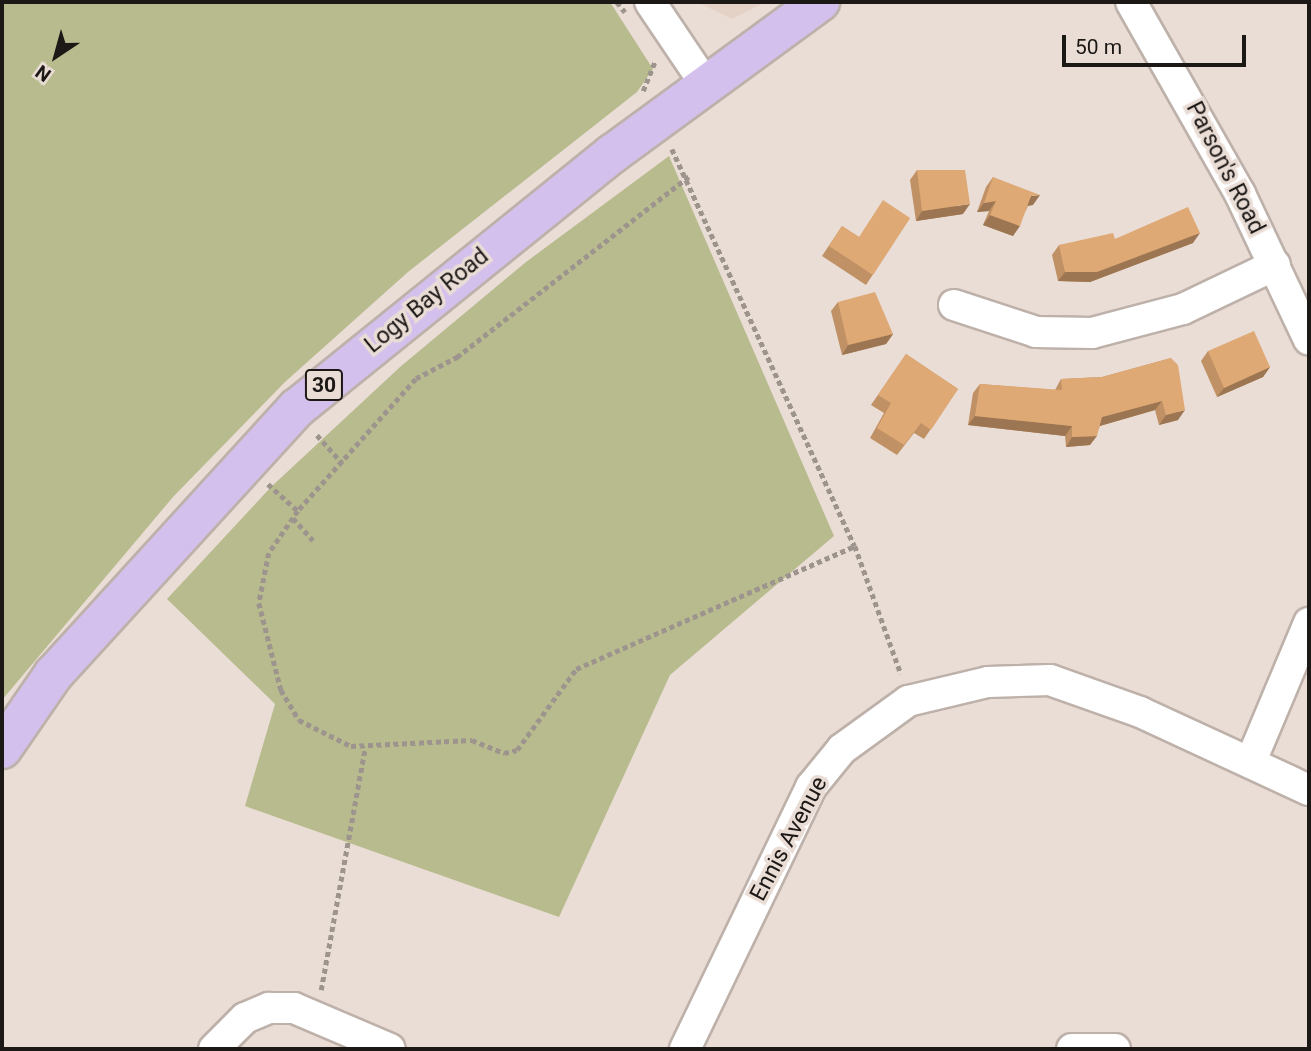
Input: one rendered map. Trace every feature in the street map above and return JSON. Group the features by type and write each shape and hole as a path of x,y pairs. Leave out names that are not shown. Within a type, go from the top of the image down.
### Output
{"main road":[{"name":"Logy Bay Road","path":"2,749 53,675 297,408 438,289 706,85 820,2"}],"street":[{"name":"Parson's Road","path":"1131,2 1191,100 1275,265 1309,340"},
{"path":"641,13 706,85"},
{"path":"954,305 1036,332 1092,333 1183,309 1275,265"},
{"path":"1251,761 1309,623"},
{"name":"Ennis Avenue","path":"685,1049 811,787 842,749 908,701 988,682 1050,680 1251,761 1309,790"},
{"path":"214,1049 245,1018 294,1008 390,1049"},
{"path":"1072,1049 1115,1049"}],"path":[{"path":"617,2 641,13"},
{"path":"636,101 652,78 652,51"},
{"path":"672,149 689,177 855,546 901,674"},
{"path":"689,177 458,357 416,379 298,511 270,553 262,590 267,647 299,720 327,738 365,748 472,740 504,753 517,750 576,669 855,546"},
{"path":"317,435 342,463"},
{"path":"268,484 298,511"},
{"path":"293,519 313,540"},
{"path":"321,990 365,748"}],"shaded area":[{"path":"697,2 766,2 732,19"}],"green space":[{"path":"2,2 610,2 653,69 637,92 408,272 285,382 173,497 2,700"},
{"path":"669,156 834,536 670,675 559,917 245,806 275,704 167,599 271,487 400,367 526,262"}],"building":[{"path":"917,170 965,170 970,204 922,211"},
{"path":"993,177 1040,195 1031,196 1020,226 990,215 996,201 984,203"},
{"path":"883,200 910,218 873,275 829,246 842,226 859,237"},
{"path":"1188,207 1200,233 1097,272 1065,272 1059,245 1113,233 1115,239"},
{"path":"875,292 893,334 848,345 838,302"},
{"path":"1254,331 1270,367 1224,388 1208,351"},
{"path":"906,354 958,389 931,430 921,423 904,445 877,428 891,403 878,395"},
{"path":"1171,358 1178,365 1185,410 1166,415 1162,401 1102,417 1097,436 1072,437 1072,426 975,416 980,384 1062,390 1061,379 1102,377"}]}
